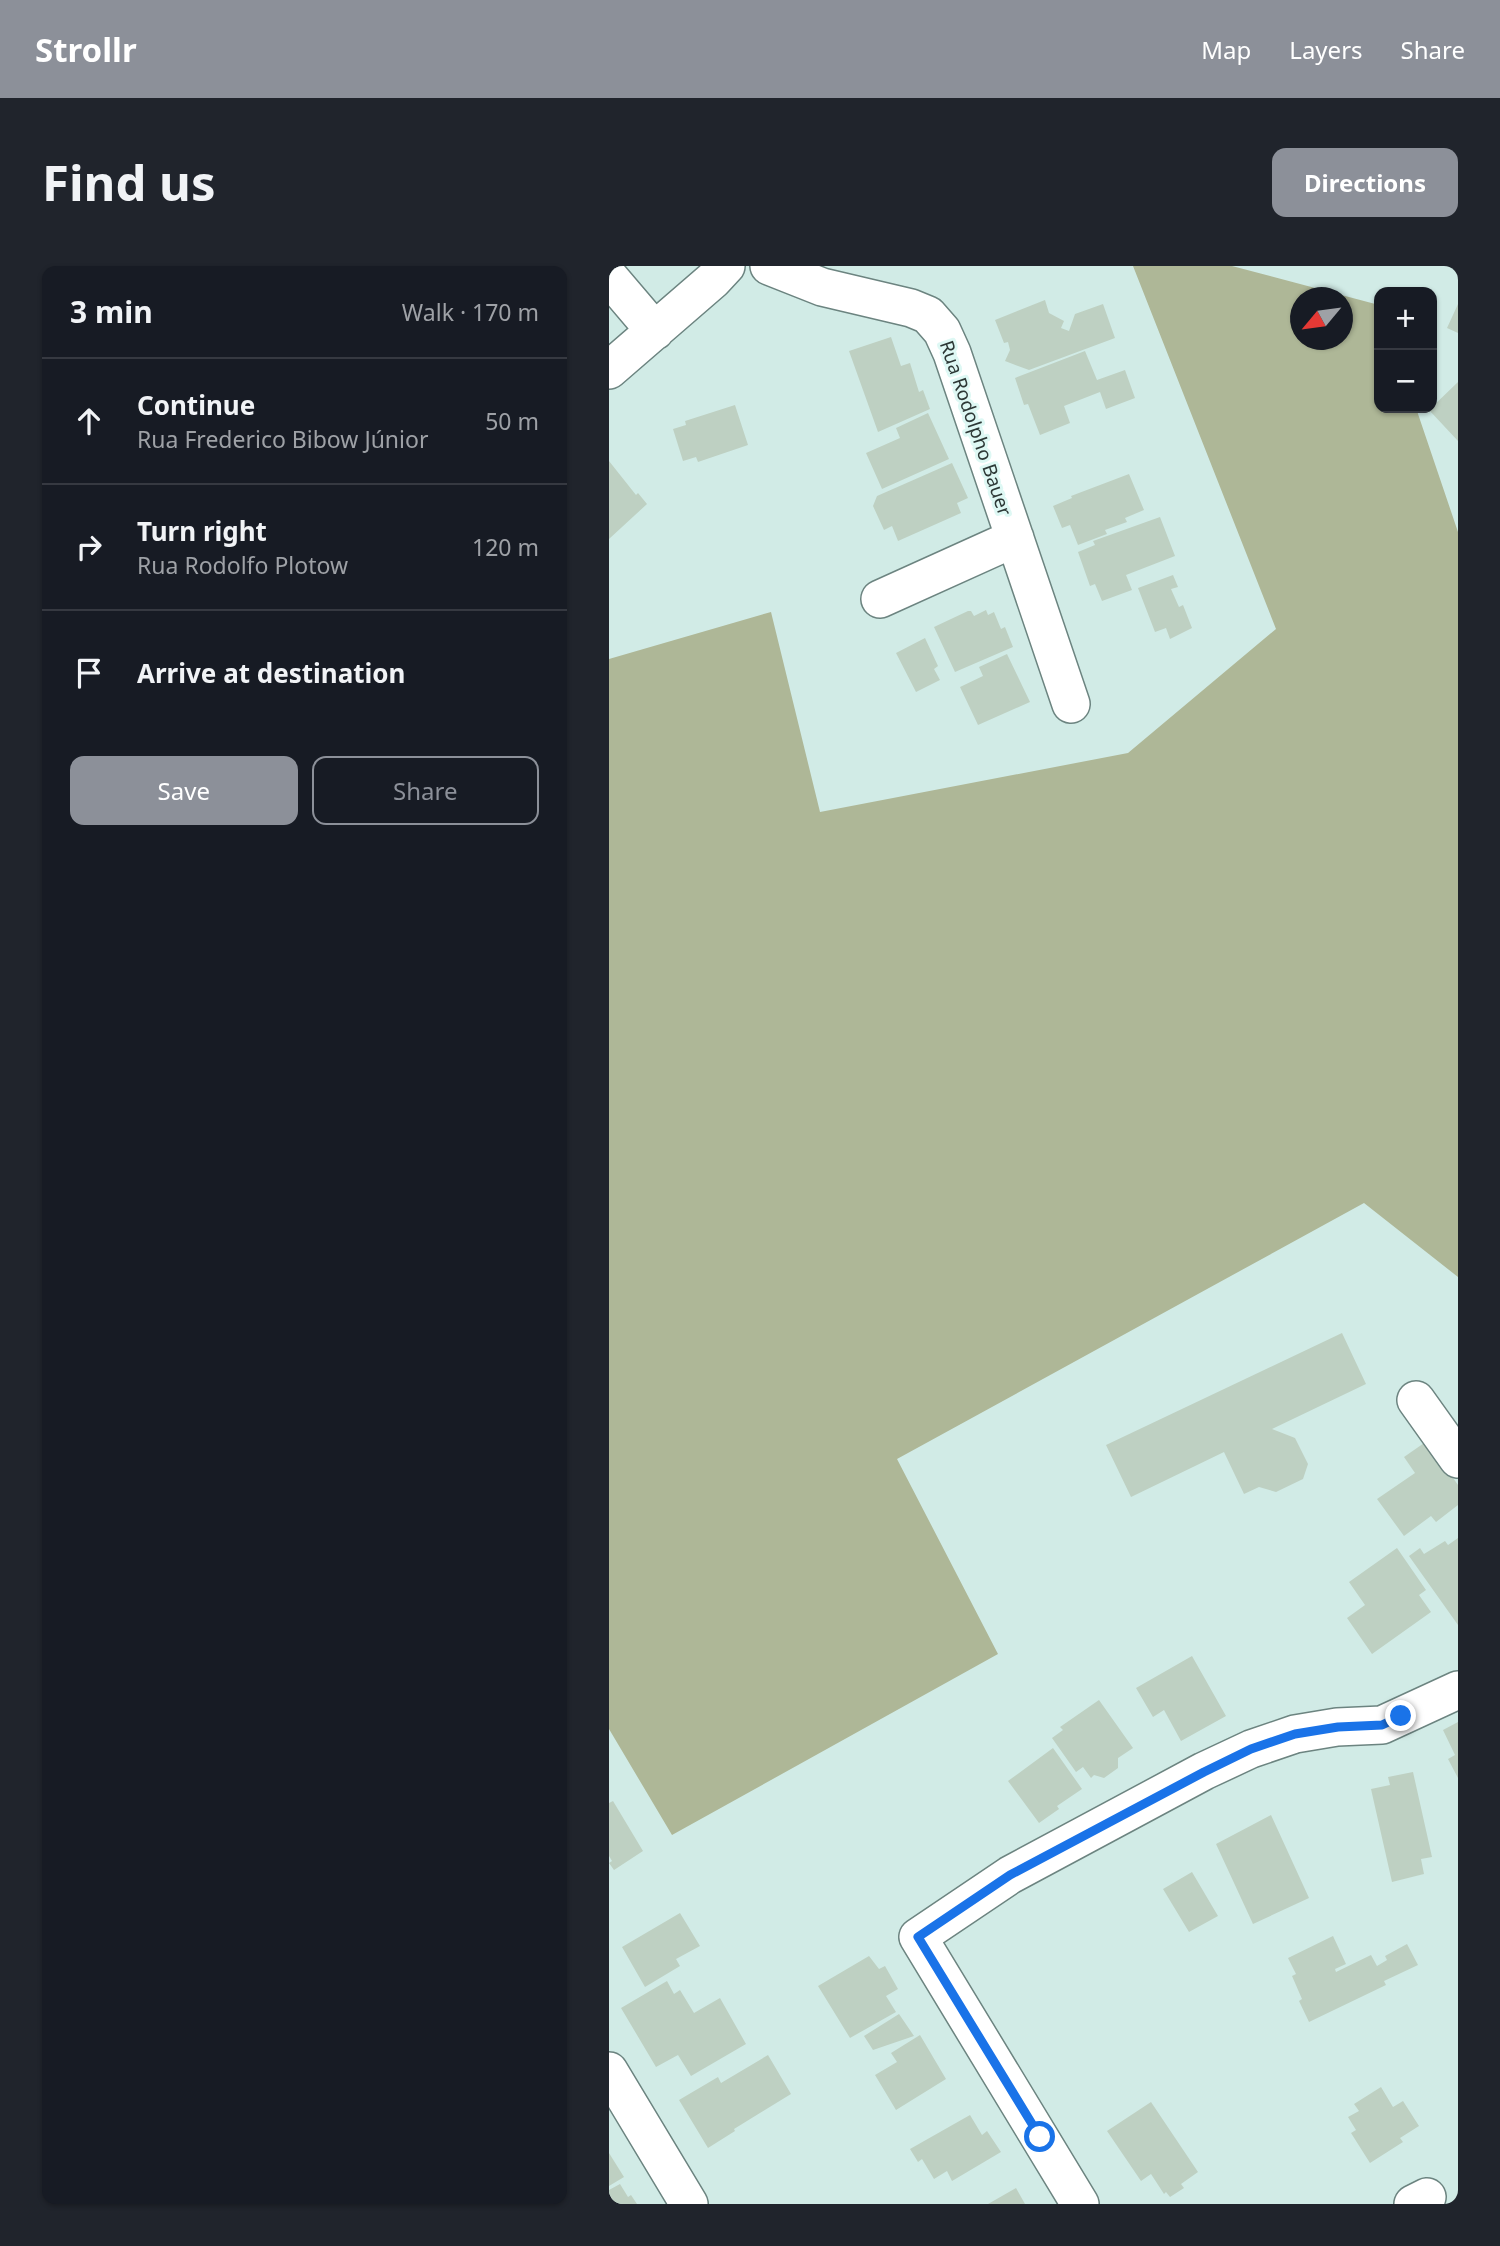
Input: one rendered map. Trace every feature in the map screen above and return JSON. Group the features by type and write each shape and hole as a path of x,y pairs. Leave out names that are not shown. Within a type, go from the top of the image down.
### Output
{"street":[{"path":"609,370 726,266"},
{"name":"Rua Rodolpho Bauer","path":"769,266 822,287 911,308 928,315 942,331 952,353 1071,705"},
{"path":"609,277 655,331"},
{"path":"880,598 1015,538"},
{"path":"1416,1401 1458,1459"},
{"path":"1080,2204 918,1937 1010,1875 1251,1749 1295,1734 1338,1727 1382,1725 1458,1690"},
{"path":"609,2071 689,2204"}],"green space":[{"path":"1133,266 1232,266 1311,287 1290,287 1290,350 1353,350 1353,298 1374,304 1374,413 1418,413 1458,532 1458,1277 1364,1203 897,1459 998,1654 672,1835 609,1729 609,659 771,612 820,812 1128,753 1276,629"}],"building":[{"path":"1045,300 1049,313 1064,321 1061,328 1069,331 1075,314 1103,304 1115,338 1029,370 1005,361 1010,350 1008,342 1004,343 995,320"},
{"path":"1458,304 1458,333 1447,328"},
{"path":"891,337 901,366 910,363 919,392 923,390 930,409 878,432 849,351"},
{"path":"1085,351 1097,380 1125,370 1135,398 1106,409 1100,392 1064,406 1070,423 1040,435 1028,404 1024,405 1015,378"},
{"path":"1458,382 1458,441 1432,413 1437,413 1437,402"},
{"path":"735,405 748,445 698,462 696,457 683,461 673,429 686,425 685,421"},
{"path":"928,413 949,459 882,489 866,453 900,438 896,428"},
{"path":"609,461 636,495 638,493 647,504 609,539"},
{"path":"952,463 968,498 957,503 961,513 898,541 892,526 884,530 873,506 877,496"},
{"path":"1129,474 1144,510 1125,518 1127,522 1105,530 1107,534 1078,545 1070,525 1062,528 1053,506 1072,498 1071,496"},
{"path":"1160,517 1175,556 1126,575 1132,590 1102,601 1095,584 1090,586 1078,552 1095,545 1093,541"},
{"path":"1173,575 1178,587 1171,589 1179,607 1183,605 1192,628 1170,639 1166,628 1155,632 1138,588"},
{"path":"986,610 988,615 994,612 1001,629 1005,627 1013,647 955,672 934,627 968,611 974,616"},
{"path":"925,638 938,666 934,669 940,680 916,692 896,653"},
{"path":"1007,654 1030,702 978,725 960,687 983,676 979,667"},
{"path":"1342,1333 1366,1384 1272,1429 1295,1438 1308,1464 1303,1479 1276,1492 1259,1487 1244,1494 1224,1452 1131,1497 1106,1445"},
{"path":"1427,1441 1458,1485 1458,1505 1436,1522 1431,1516 1404,1536 1377,1499 1415,1473 1404,1457"},
{"path":"1458,1538 1458,1625 1409,1556 1420,1548 1424,1554 1445,1541 1448,1545"},
{"path":"1397,1548 1426,1590 1419,1595 1431,1612 1372,1654 1347,1618 1365,1605 1349,1582"},
{"path":"1192,1656 1226,1716 1181,1741 1164,1710 1153,1717 1136,1688"},
{"path":"1099,1700 1133,1748 1118,1758 1118,1768 1104,1778 1094,1775 1091,1778 1083,1767 1076,1772 1052,1738 1063,1730 1060,1727"},
{"path":"1458,1722 1458,1778 1448,1759 1455,1755 1443,1730"},
{"path":"1053,1748 1082,1789 1057,1806 1059,1809 1039,1823 1008,1781"},
{"path":"1413,1772 1432,1857 1421,1859 1424,1874 1392,1882 1371,1789 1390,1785 1388,1777"},
{"path":"613,1801 643,1851 614,1870 609,1863 612,1861 609,1856 609,1803"},
{"path":"1271,1815 1309,1898 1253,1924 1216,1844"},
{"path":"1192,1872 1218,1916 1189,1932 1163,1889"},
{"path":"680,1913 700,1946 676,1959 680,1966 645,1987 622,1947"},
{"path":"1333,1936 1346,1964 1335,1969 1336,1972 1371,1955 1377,1966 1387,1960 1385,1956 1407,1944 1418,1965 1384,1981 1386,1985 1309,2022 1299,2001 1302,1999 1292,1976 1296,1974 1288,1958"},
{"path":"869,1956 879,1969 885,1966 898,1989 886,1996 896,2012 850,2038 818,1986"},
{"path":"667,1981 674,1994 680,1990 694,2013 720,1998 746,2044 691,2076 678,2055 656,2067 621,2008"},
{"path":"899,2014 914,2036 873,2050 864,2036"},
{"path":"920,2035 946,2079 896,2110 875,2075 897,2062 891,2053"},
{"path":"768,2055 791,2094 708,2148 679,2100 718,2077 721,2083"},
{"path":"1381,2087 1393,2107 1403,2101 1419,2126 1400,2138 1403,2142 1370,2163 1351,2133 1356,2130 1348,2117 1359,2111 1354,2104"},
{"path":"1151,2102 1198,2172 1181,2184 1184,2188 1170,2197 1166,2192 1164,2194 1151,2174 1141,2181 1107,2131"},
{"path":"970,2115 982,2135 987,2131 1001,2152 952,2181 947,2171 934,2179 922,2159 918,2162 910,2149"},
{"path":"609,2153 624,2177 609,2186"},
{"path":"620,2184 628,2197 631,2195 637,2204 609,2204 609,2190"},
{"path":"1016,2188 1025,2204 988,2204"}],"route":[{"path":"1040,2137 918,1937 1010,1875 1251,1749 1295,1734 1338,1727 1382,1725 1401,1716"}]}
